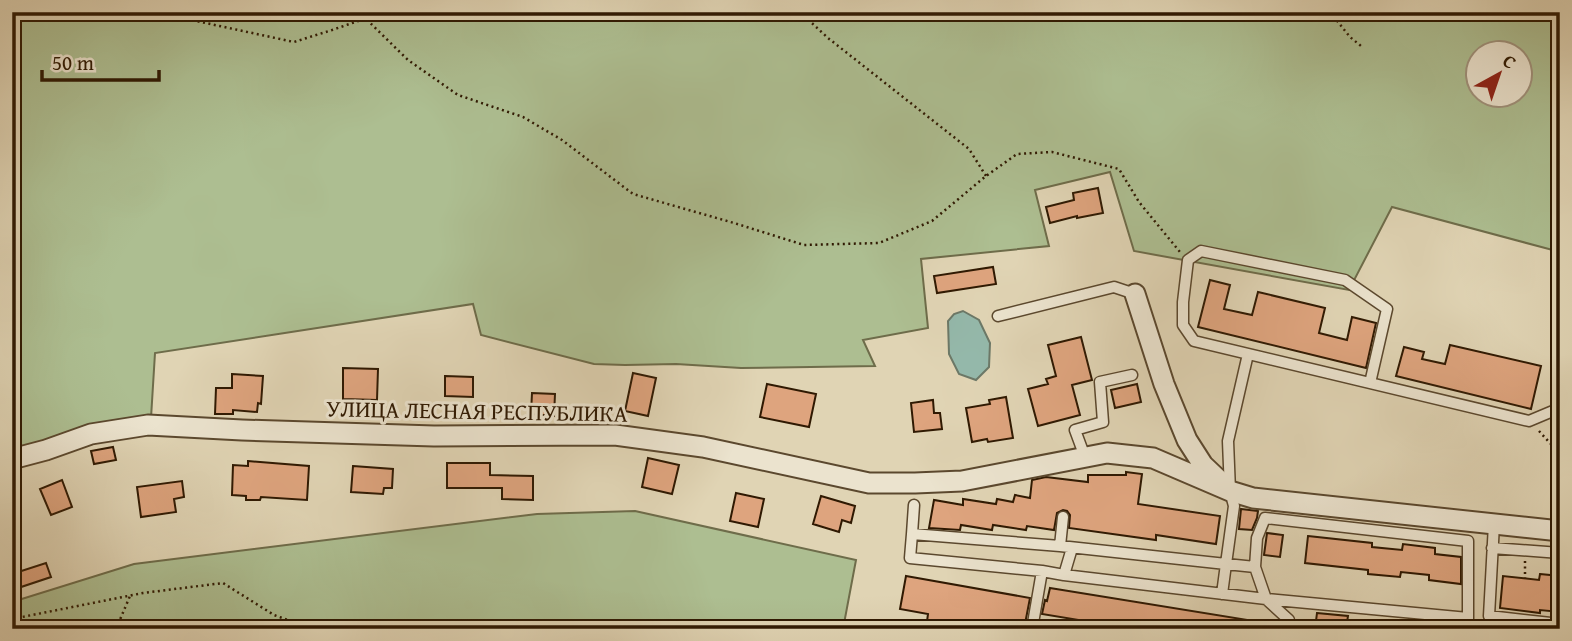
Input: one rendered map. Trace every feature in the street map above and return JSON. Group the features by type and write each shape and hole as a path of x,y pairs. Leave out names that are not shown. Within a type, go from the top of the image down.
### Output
{"street":[{"path":"1135,294 1164,384 1187,440 1203,465 1230,491"},
{"name":"УЛИЦА ЛЕСНАЯ РЕСПУБЛИКА","path":"12,459 91,434 148,425 434,436 615,435 703,447 869,483 962,481 1107,453 1153,458 1253,498 1560,531"}],"lane":[{"path":"1370,383 1387,309 1345,281 1201,251 1188,260 1183,325 1194,341 1529,421 1560,408"},
{"path":"998,316 1114,287 1135,294"},
{"path":"1222,594 1234,506 1230,491 1228,441 1248,354"},
{"path":"1085,457 1075,430 1103,422 1100,382 1132,375"},
{"path":"914,505 910,558 1042,571 1064,575 1222,594 1266,599 1468,623 1468,541 1265,518 1257,538 1255,568 1266,599 1289,620 1289,629"},
{"path":"1060,546 1063,517"},
{"path":"1494,524 1489,617 1560,624"},
{"path":"912,534 1060,546 1255,568"},
{"path":"1064,575 1072,548"},
{"path":"1492,548 1560,553"},
{"path":"1032,629 1042,571"}],"path":[{"path":"166,12 294,42 364,19"},
{"path":"359,12 408,60 458,95 523,117 562,140 634,194 804,245 879,243 932,222 986,176 1017,154 1052,152 1119,169 1139,202 1188,260"},
{"path":"800,12 828,38 969,149 986,176"},
{"path":"1330,12 1350,37 1362,46"},
{"path":"1529,421 1560,454"},
{"path":"12,619 130,596 223,583 274,615 313,629"},
{"path":"116,629 130,596"}],"shaded area":[{"path":"12,12 1560,12 1560,252 1392,207 1349,290 1134,251 1110,172 1035,190 1049,246 921,259 928,328 863,340 875,366 741,368 676,364 594,364 481,335 473,304 155,353 151,418 12,451"},
{"path":"963,311 979,320 990,343 989,367 976,380 959,374 949,354 948,321 954,314"},
{"path":"635,511 856,560 843,629 12,629 12,602 134,564 537,514"},
{"path":"1483,622 1560,628 1560,629 1483,629"}],"building":[{"path":"1098,188 1103,213 1050,223 1046,207 1074,200 1073,193"},
{"path":"993,267 996,284 937,293 934,276"},
{"path":"1210,280 1230,285 1224,309 1252,315 1258,292 1325,308 1319,333 1347,340 1352,317 1376,323 1366,368 1198,327"},
{"path":"1081,337 1092,380 1072,385 1080,415 1038,426 1028,389 1048,384 1046,379 1056,376 1048,345"},
{"path":"1450,345 1541,366 1531,409 1396,376 1404,347 1424,352 1422,359 1445,364"},
{"path":"343,368 378,369 377,400 343,399"},
{"path":"633,373 656,378 648,416 625,411"},
{"path":"232,374 263,376 261,404 258,403 257,412 233,410 233,414 215,414 216,388 232,388"},
{"path":"445,376 473,377 473,397 445,396"},
{"path":"767,384 816,394 809,427 760,417"},
{"path":"1137,384 1141,402 1115,408 1111,390"},
{"path":"532,393 555,394 554,416 531,414"},
{"path":"1006,397 1013,438 972,442 966,408 990,404 989,400"},
{"path":"933,400 934,413 940,413 942,429 914,432 911,403"},
{"path":"113,447 116,460 94,464 91,451"},
{"path":"648,458 679,465 672,494 642,487"},
{"path":"248,461 309,466 307,500 261,497 260,500 246,500 246,496 232,495 233,465 248,466"},
{"path":"447,463 490,463 490,475 533,476 533,500 502,499 502,488 447,488"},
{"path":"353,466 393,469 392,488 384,488 383,494 351,492"},
{"path":"1126,472 1142,474 1138,504 1220,516 1216,544 1156,535 1156,540 1069,528 1070,515 1063,510 1057,513 1054,530 1027,526 1026,530 993,525 992,530 961,525 960,530 929,528 934,500 963,505 963,499 996,504 997,499 1013,502 1015,495 1030,498 1032,480 1046,477 1088,482 1088,475 1126,475"},
{"path":"62,480 72,507 51,515 40,489"},
{"path":"182,481 184,497 174,499 176,512 141,517 137,487"},
{"path":"736,493 764,499 758,527 730,521"},
{"path":"821,496 855,506 851,523 842,520 839,532 813,524"},
{"path":"1241,509 1258,511 1252,530 1239,529"},
{"path":"1267,533 1283,535 1280,557 1264,555"},
{"path":"1308,536 1372,543 1372,547 1402,550 1403,544 1435,548 1435,554 1461,557 1461,584 1429,580 1429,575 1401,572 1400,577 1368,574 1368,570 1305,563"},
{"path":"46,563 51,577 12,590 12,574"},
{"path":"1540,574 1560,576 1560,612 1540,610 1540,613 1500,608 1503,576 1539,580"},
{"path":"906,576 1030,598 1024,629 926,629 928,614 900,609"},
{"path":"1050,588 1260,622 1259,629 1133,629 1042,614"},
{"path":"1317,613 1348,616 1346,629 1315,629"}]}
